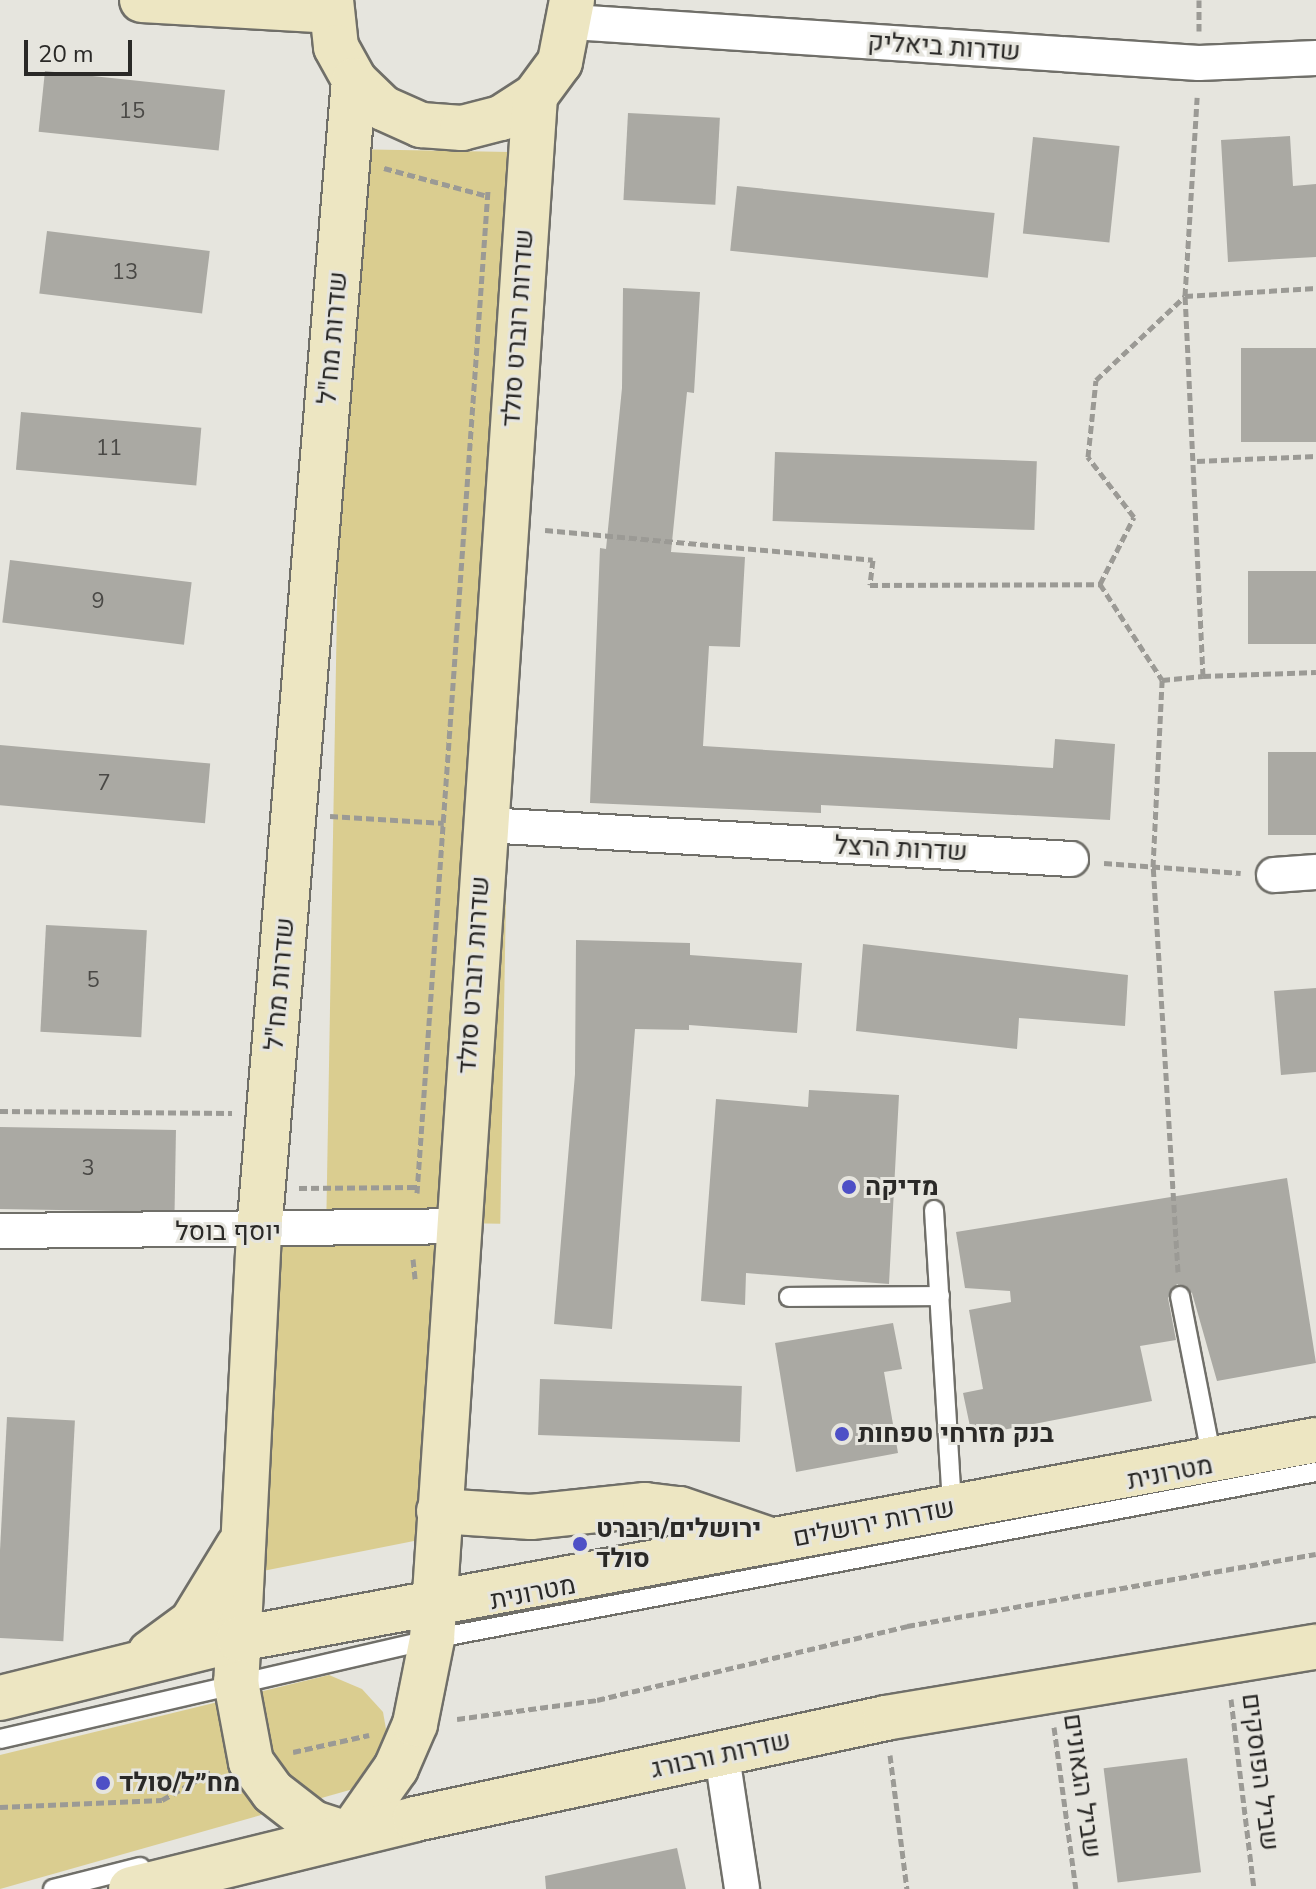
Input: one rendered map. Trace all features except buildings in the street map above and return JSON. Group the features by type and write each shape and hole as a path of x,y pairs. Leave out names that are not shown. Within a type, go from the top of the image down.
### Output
{"street":[{"path":"142,0 330,5 336,47 354,80 383,108 408,119 462,128 501,118 535,96 560,62 572,11"},
{"name":"שדרות ביאליק","path":"572,11 1199,63 1316,58"},
{"name":"שדרות מח\"ל","path":"344,1823 273,1792 251,1762 236,1682 262,1188 354,80"},
{"name":"שדרות רוברט סולד","path":"344,1823 415,1724 432,1622 503,527 535,96"},
{"name":"שדרות הרצל","path":"485,825 1071,859"},
{"path":"1274,875 1316,872"},
{"name":"יוסף בוסל","path":"0,1231 259,1233 456,1226"},
{"name":"שדרות ירושלים","path":"432,1622 776,1541 1316,1440"},
{"path":"439,1511 531,1517 645,1505 680,1509 776,1541"},
{"path":"136,1664 192,1622 219,1586 245,1532"},
{"path":"0,1698 239,1639 432,1622"},
{"name":"שדרות ורבורג","path":"131,1889 270,1853 344,1823 415,1819 722,1756 885,1718 1226,1659 1316,1647"},
{"path":"722,1756 742,1889"}],"lane":[{"path":"934,1210 952,1508"},
{"path":"789,1297 940,1296"},
{"path":"1180,1296 1212,1459"},
{"name":"מטרונית","path":"0,1739 236,1682 432,1622 1316,1472"},
{"path":"53,1889 344,1823 1316,1632"},
{"path":"270,1853 285,1858 399,1830 415,1819"}],"path":[{"path":"1199,63 1185,296 1197,461 1203,676"},
{"path":"347,158 484,195"},
{"path":"1100,584 1134,517 1088,457 1096,380 1185,296 1316,288"},
{"path":"1197,461 1316,456"},
{"path":"503,527 873,560 870,585 1100,584"},
{"path":"1100,584 1162,680 1153,867 1180,1296"},
{"path":"1162,680 1316,672"},
{"path":"293,814 485,825"},
{"path":"1071,859 1274,875"},
{"path":"0,1111 269,1113"},
{"path":"262,1188 417,1187"},
{"path":"0,1807 162,1800 202,1773 415,1724 597,1700 907,1626 1316,1554"},
{"name":"שביל הפוסקים","path":"1226,1659 1254,1889"},
{"name":"שביל הגאונים","path":"1049,1689 1076,1889"},
{"path":"885,1718 907,1889"}],"shaded area":[{"path":"345,149 519,152 500,1224 326,1221"},
{"path":"439,1244 424,1539 253,1573 272,1245"},
{"path":"329,1675 362,1689 383,1712 389,1746 371,1784 0,1889 0,1755"}],"place":[{"name":"מדיקה","path":"849,1187"},
{"name":"בנק מזרחי טפחות","path":"842,1434"},
{"name":"ירושלים/רוברט סולד","path":"580,1544"},
{"name":"מח״ל/סולד","path":"103,1783"}]}
